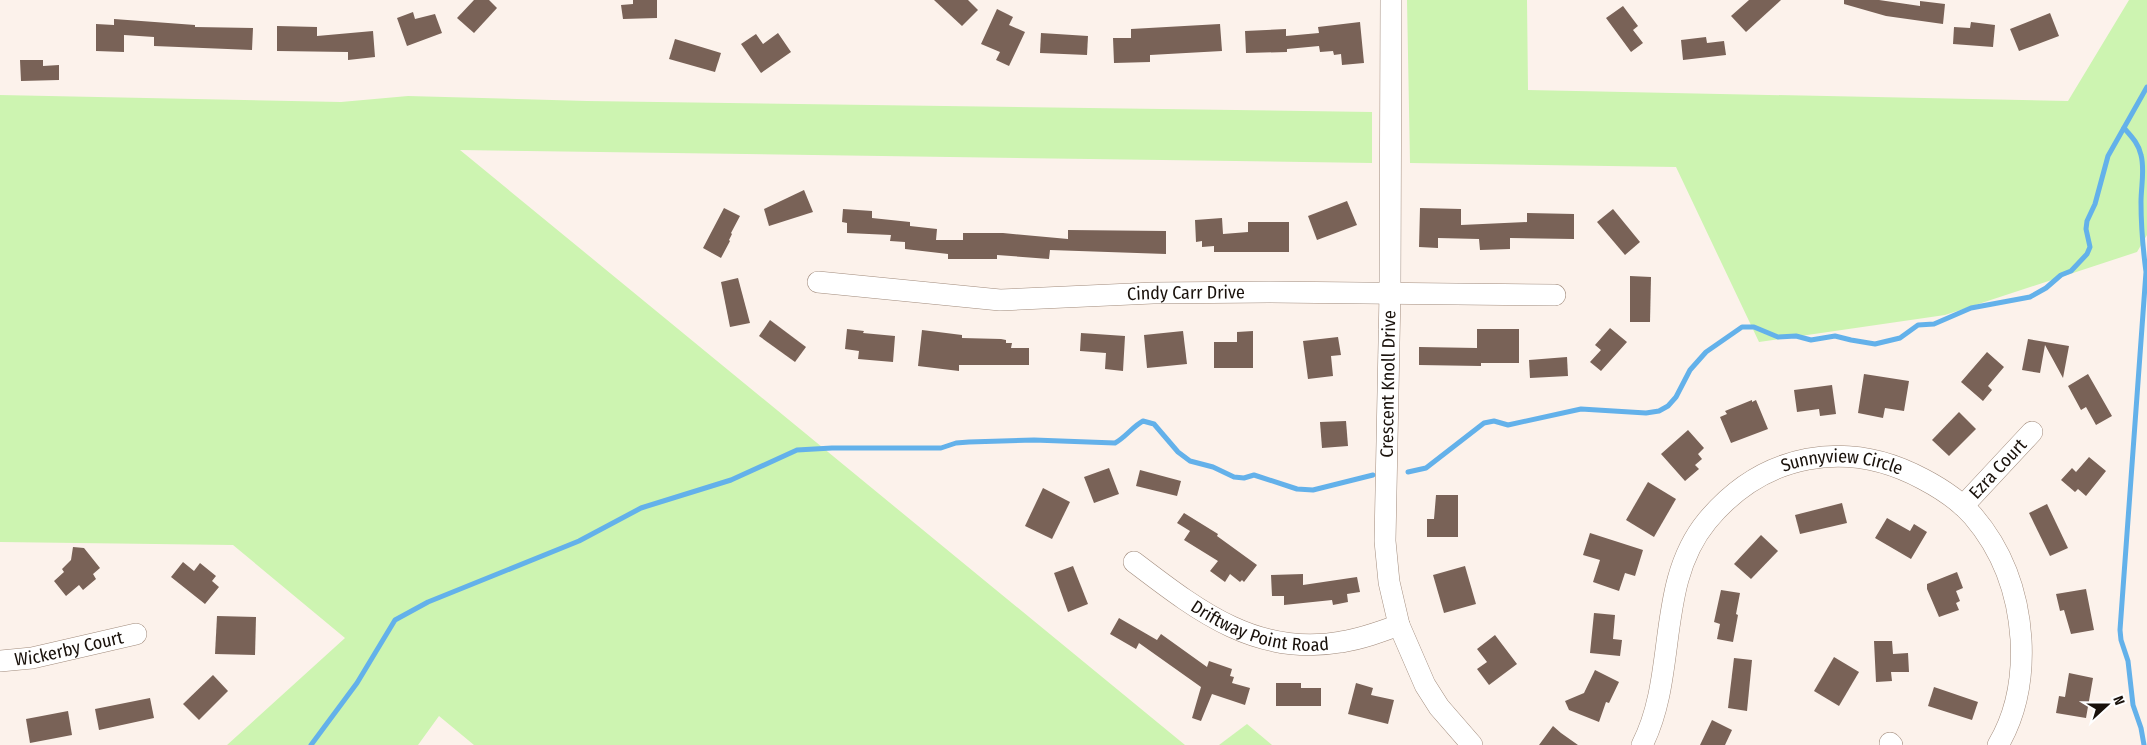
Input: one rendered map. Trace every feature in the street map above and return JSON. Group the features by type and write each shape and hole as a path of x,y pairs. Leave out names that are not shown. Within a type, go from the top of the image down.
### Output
{"street":[{"name":"Crescent Knoll Drive","path":"1391,0 1390,293 1385,541 1389,582 1400,625 1425,685 1439,707 1472,745"},
{"name":"Cindy Carr Drive","path":"818,282 1000,300 1153,293 1390,293 1555,296"},
{"name":"Ezra Court","path":"1963,506 2032,432"},
{"name":"Sunnyview Circle","path":"1642,745 1650,730 1661,691 1671,612 1685,561 1705,523 1717,509 1745,485 1776,469 1816,457 1853,456 1887,463 1908,471 1944,490 1963,506 1987,536 1998,554 2016,598 2019,618 2021,673 2016,701 1998,745"},
{"name":"Driftway Point Road","path":"1134,562 1201,612 1230,628 1276,642 1315,645 1339,643 1400,625"},
{"name":"Wickerby Court","path":"0,661 32,658 136,634"}],"green space":[{"path":"1407,0 1527,0 1528,90 2068,101 2129,0 2147,0 2147,235 2137,252 1945,315 1759,342 1676,167 1410,163"},
{"path":"0,95 341,102 408,96 587,101 1372,112 1372,163 460,150 1185,745 474,745 439,716 418,745 227,745 345,638 233,545 0,542"},
{"path":"1247,724 1272,745 1219,745"}],"building":[{"path":"474,0 489,0 497,8 474,33 457,18"},
{"path":"633,0 657,0 657,18 623,19 621,5 633,4"},
{"path":"934,0 968,0 978,10 962,26"},
{"path":"1749,0 1781,0 1746,32 1731,16"},
{"path":"1844,0 1879,0 1920,6 1920,1 1945,4 1943,24 1886,16 1844,4"},
{"path":"1623,6 1638,26 1633,30 1643,43 1631,52 1606,18"},
{"path":"997,9 1013,17 1009,25 1025,32 1009,66 996,60 1000,52 981,44"},
{"path":"413,12 415,19 435,14 442,33 407,46 397,18"},
{"path":"2050,13 2059,36 2019,51 2010,29"},
{"path":"114,19 195,25 195,27 253,28 252,50 154,46 154,37 124,35 124,52 96,51 96,24 114,25"},
{"path":"1360,22 1364,63 1342,65 1341,54 1334,55 1333,51 1320,52 1319,46 1287,49 1287,52 1246,53 1245,31 1286,29 1286,36 1319,33 1318,27"},
{"path":"1971,22 1995,25 1993,47 1953,44 1954,27 1970,28"},
{"path":"1220,24 1222,51 1150,55 1150,62 1114,63 1113,38 1131,38 1131,29"},
{"path":"277,26 317,27 317,36 373,31 375,57 348,60 348,52 277,51"},
{"path":"778,33 791,52 761,73 741,44 756,34 763,44"},
{"path":"1041,33 1088,36 1087,55 1040,53"},
{"path":"1706,37 1707,43 1724,41 1726,55 1683,60 1681,40"},
{"path":"675,39 721,53 715,72 669,59"},
{"path":"20,60 43,60 43,66 59,65 59,80 21,81"},
{"path":"804,190 813,212 769,226 764,209"},
{"path":"1347,201 1357,225 1317,240 1308,216"},
{"path":"724,208 740,216 721,258 703,248"},
{"path":"1420,208 1461,209 1461,225 1527,222 1527,213 1574,214 1574,239 1510,238 1510,249 1480,250 1479,239 1438,238 1438,248 1419,247"},
{"path":"843,209 872,211 872,218 910,222 910,226 937,229 936,240 963,240 963,233 1003,233 1068,239 1068,230 1166,231 1166,254 1050,250 1049,259 997,255 997,259 948,259 948,254 905,249 905,242 890,241 891,235 847,233 847,223 842,222"},
{"path":"1613,209 1640,242 1625,255 1597,222"},
{"path":"1222,218 1223,234 1248,232 1248,222 1289,222 1289,252 1214,252 1214,246 1202,247 1202,241 1196,242 1195,220"},
{"path":"1630,276 1651,277 1650,322 1630,322"},
{"path":"738,278 750,323 730,327 721,282"},
{"path":"770,320 806,347 795,362 759,336"},
{"path":"1610,328 1627,342 1601,371 1590,362 1601,350 1595,345"},
{"path":"847,329 864,331 863,333 895,336 893,362 858,359 859,351 845,349"},
{"path":"1477,329 1519,329 1519,363 1481,363 1481,366 1419,365 1419,347 1477,348"},
{"path":"922,330 962,335 962,338 1006,340 1006,343 1012,343 1011,348 1029,348 1029,365 959,365 959,371 918,366"},
{"path":"1183,331 1187,364 1147,368 1144,335"},
{"path":"1253,331 1253,368 1214,368 1214,342 1237,342 1237,332"},
{"path":"1081,333 1125,336 1123,371 1105,369 1106,353 1080,351"},
{"path":"1338,337 1341,355 1331,356 1333,376 1308,379 1303,341"},
{"path":"2028,339 2069,346 2063,378 2045,345 2040,373 2022,370"},
{"path":"1987,352 2004,367 1988,386 1992,390 1983,401 1961,382"},
{"path":"1567,357 1568,376 1530,378 1529,360"},
{"path":"1864,374 1909,381 1904,411 1885,408 1883,418 1858,413"},
{"path":"2088,374 2112,416 2096,425 2086,407 2081,410 2068,386"},
{"path":"1832,385 1836,414 1820,416 1819,409 1797,412 1794,390"},
{"path":"1752,400 1752,402 1756,400 1768,429 1731,443 1720,417 1727,414 1725,411"},
{"path":"1959,412 1976,429 1949,456 1932,440"},
{"path":"1346,421 1348,446 1322,448 1320,422"},
{"path":"1688,430 1704,448 1698,454 1702,459 1695,465 1699,469 1685,481 1661,454"},
{"path":"2089,457 2106,471 2086,496 2078,489 2075,492 2061,480 2072,468 2076,472"},
{"path":"1109,468 1119,494 1094,503 1084,477"},
{"path":"1140,470 1181,481 1177,496 1136,486"},
{"path":"1648,482 1676,499 1654,537 1626,520"},
{"path":"1043,488 1070,502 1052,539 1025,526"},
{"path":"1436,495 1458,495 1458,537 1427,537 1427,519 1434,519"},
{"path":"1842,503 1847,523 1800,534 1795,515"},
{"path":"2047,504 2068,548 2050,556 2029,513"},
{"path":"1184,513 1218,534 1217,536 1257,565 1244,582 1242,580 1240,582 1230,574 1225,582 1210,571 1218,561 1184,540 1190,531 1177,523"},
{"path":"1887,518 1910,531 1914,524 1927,532 1911,559 1875,538"},
{"path":"1590,533 1643,550 1635,576 1625,573 1619,591 1593,582 1600,560 1583,555"},
{"path":"1761,535 1778,551 1751,579 1734,564"},
{"path":"73,547 84,548 100,568 93,574 96,579 83,590 79,585 66,596 54,581 64,572 62,569 71,560"},
{"path":"183,562 194,571 200,563 216,576 212,581 219,587 205,604 171,577"},
{"path":"1073,566 1088,604 1068,612 1054,573"},
{"path":"1465,566 1476,604 1444,613 1433,575"},
{"path":"1957,572 1963,588 1956,591 1960,601 1956,603 1959,610 1939,617 1927,589 1927,584"},
{"path":"1303,574 1303,585 1357,577 1360,592 1347,594 1348,602 1333,605 1332,600 1284,605 1284,596 1272,596 1271,575"},
{"path":"2086,589 2094,630 2071,634 2064,610 2060,611 2056,594"},
{"path":"1721,590 1740,593 1733,642 1717,639 1720,624 1714,622"},
{"path":"1594,613 1615,615 1613,639 1622,640 1620,656 1590,653"},
{"path":"217,616 256,617 255,655 215,654"},
{"path":"1119,618 1157,640 1161,634 1207,667 1209,661 1232,669 1230,676 1234,677 1232,683 1250,688 1245,705 1212,694 1201,721 1192,718 1201,687 1139,643 1136,649 1110,634"},
{"path":"1495,635 1517,664 1489,685 1477,669 1487,662 1477,649"},
{"path":"1874,641 1892,641 1893,654 1908,653 1909,672 1891,672 1892,681 1876,682"},
{"path":"1834,657 1859,672 1839,706 1814,691"},
{"path":"1734,658 1752,660 1747,711 1728,708"},
{"path":"1595,670 1619,682 1609,703 1606,702 1599,722 1569,710 1565,701 1584,693"},
{"path":"2069,673 2093,678 2086,718 2056,713 2059,696 2065,697"},
{"path":"213,675 228,691 199,720 183,704"},
{"path":"1276,683 1301,683 1301,688 1321,688 1321,706 1276,706"},
{"path":"1356,683 1373,688 1371,695 1394,700 1388,724 1348,714"},
{"path":"1934,687 1978,702 1972,720 1928,706"},
{"path":"150,698 154,718 99,730 95,709"},
{"path":"68,711 72,735 30,743 26,719"},
{"path":"1712,720 1732,730 1725,745 1700,745"},
{"path":"1553,726 1561,733 1578,745 1539,745"}],"waterway":[{"path":"1408,472 1426,468 1484,423 1494,421 1508,425 1581,409 1646,413 1659,411 1668,406 1676,397 1690,370 1706,352 1742,327 1754,327 1778,337 1796,336 1811,340 1835,336 1875,344 1900,338 1918,325 1934,324 1971,308 2030,297 2046,288 2061,275 2071,271 2087,254 2090,247 2086,229 2087,221 2095,204 2108,156 2147,87"},
{"path":"2124,128 2137,144 2142,161 2141,220 2146,272 2120,630 2121,640 2128,661 2133,705 2141,728 2144,745"},
{"path":"311,745 357,683 395,620 428,602 579,541 641,508 731,480 797,450 832,448 941,448 956,443 1034,440 1115,443 1143,421 1154,424 1178,452 1190,461 1213,467 1234,477 1244,478 1254,475 1297,489 1313,490 1373,475"}]}
